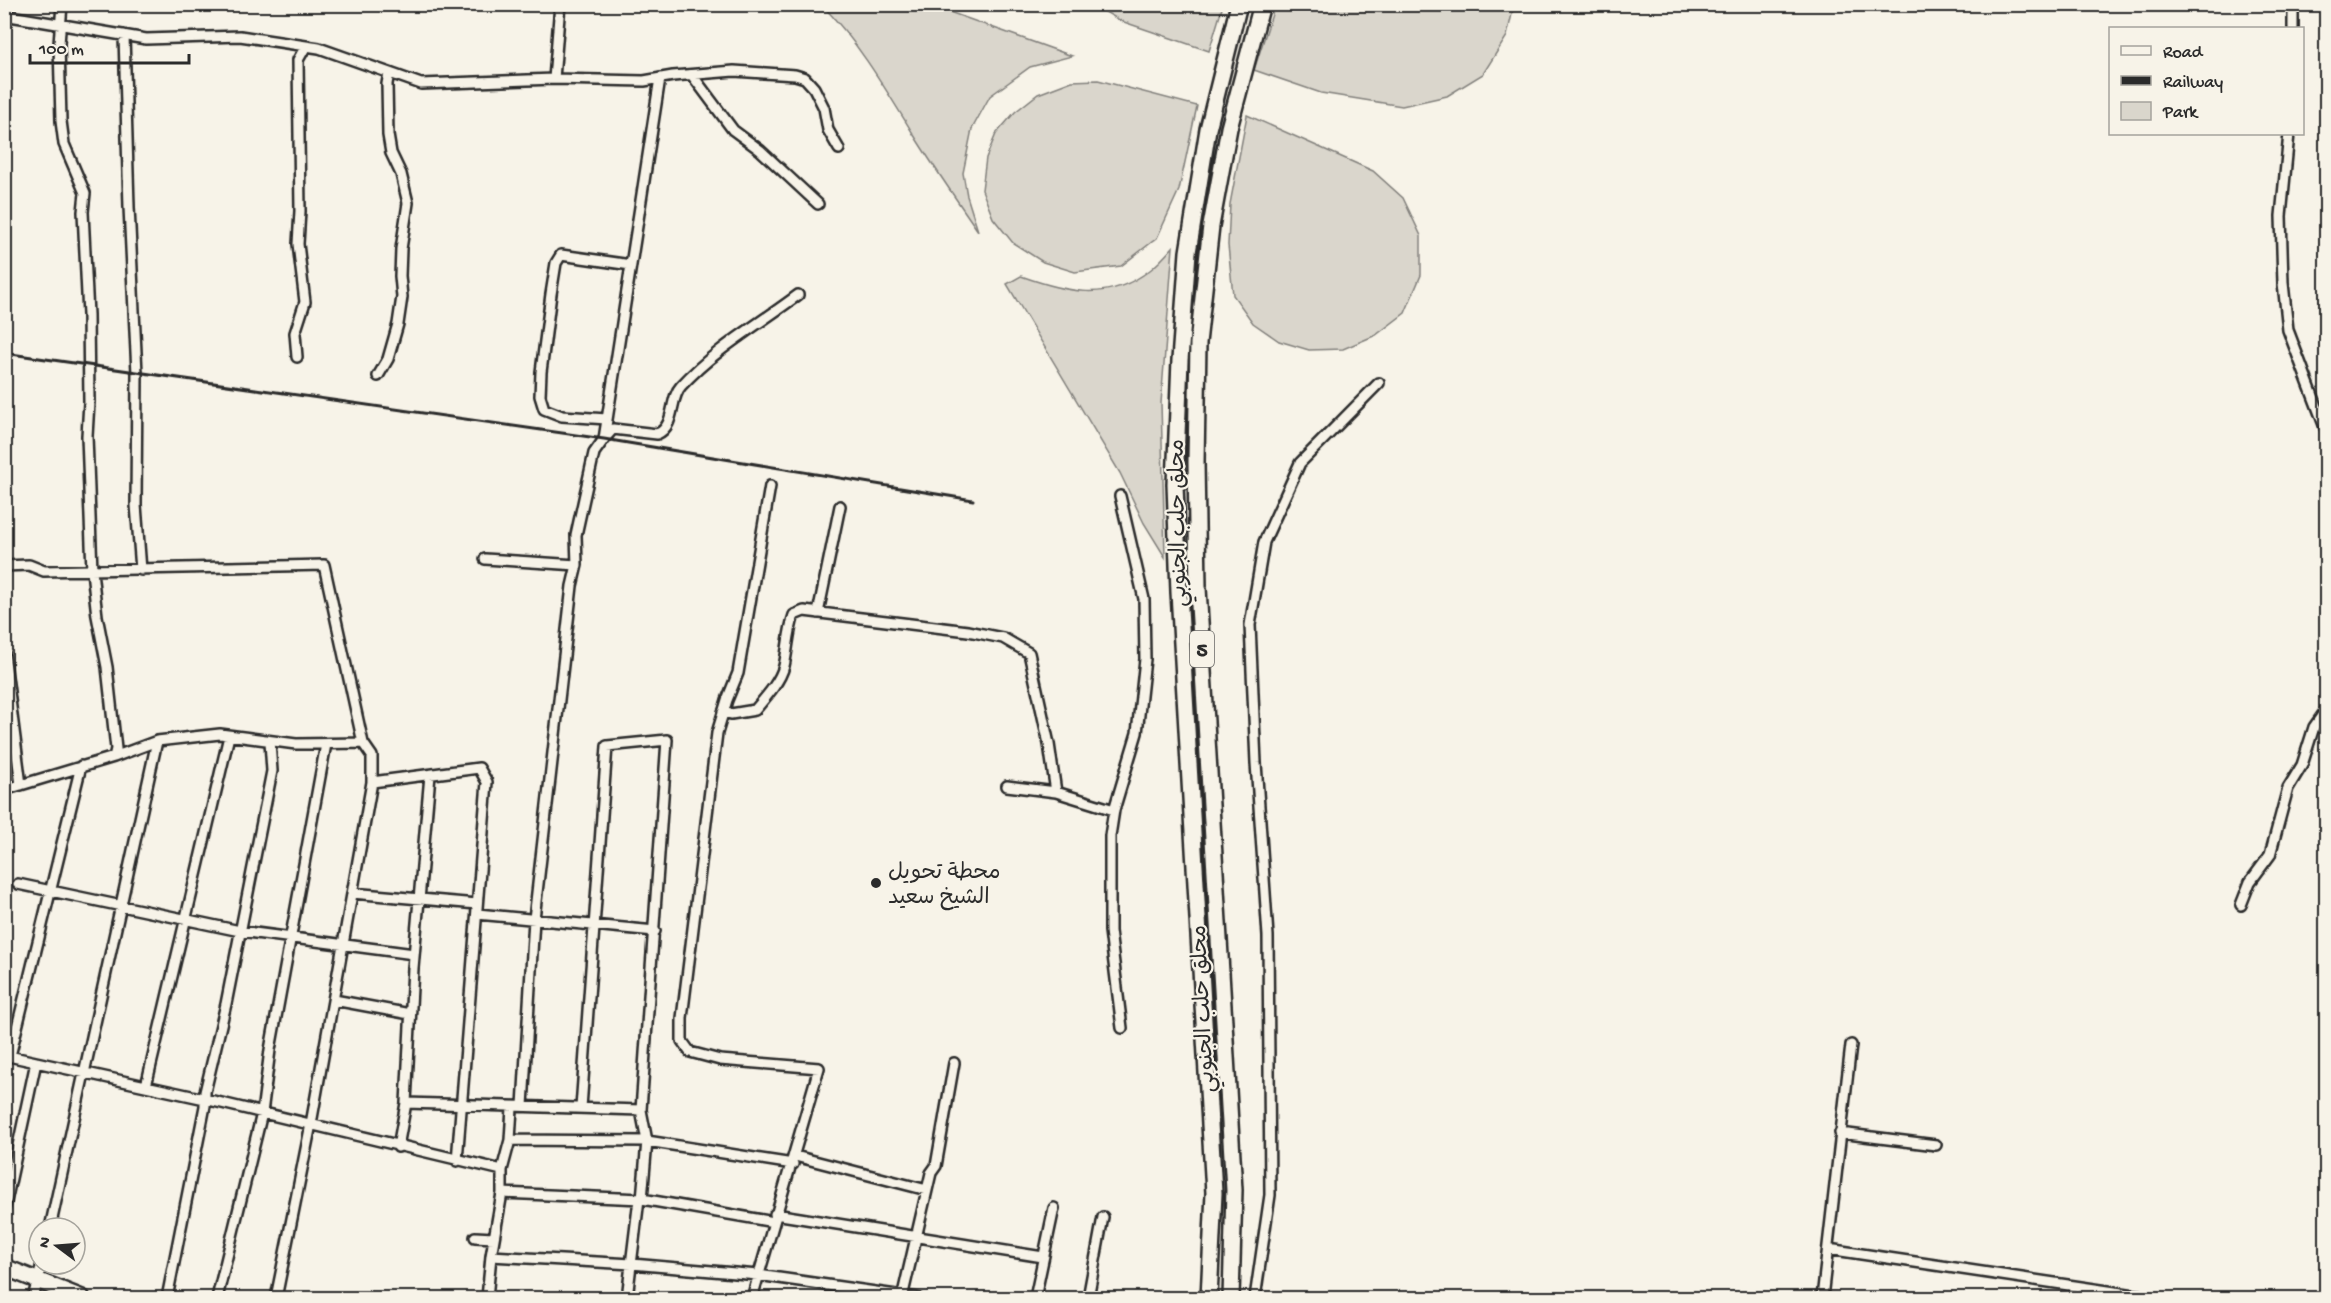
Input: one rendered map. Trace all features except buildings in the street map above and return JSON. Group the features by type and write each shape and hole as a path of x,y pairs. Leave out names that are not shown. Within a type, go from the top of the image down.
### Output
{"main road":[{"name":"محلق حلب الجنوبي","path":"1209,1299 1214,1193 1179,592 1175,484 1180,360 1188,252 1208,129 1239,4"},
{"name":"محلق حلب الجنوبي","path":"1231,1299 1234,1190 1198,588 1198,343 1211,226 1229,128 1262,4"},
{"path":"4,1267 82,1299"}],"street":[{"path":"62,4 60,23 61,121 64,144 85,193 83,212 89,383 87,446 92,571 110,694 116,749 114,757"},
{"path":"554,79 560,4"},
{"path":"2293,4 2293,27"},
{"path":"4,15 146,39 240,36 319,48 421,84 554,79 644,81 734,72 795,75 805,78 814,88 824,108 828,130 839,149"},
{"path":"124,35 137,373 136,505 141,570"},
{"path":"297,357 294,333 305,302 298,244 300,211 298,60 306,46"},
{"path":"378,376 388,358 398,324 402,297 401,249 408,203 401,174 391,153 388,135 387,84 389,73"},
{"path":"692,75 733,130 760,150 818,204"},
{"path":"604,439 660,78"},
{"path":"2289,135 2281,216 2283,283 2288,330 2326,430"},
{"path":"608,419 562,416 544,409 540,396 541,372 551,294 556,263 561,255 631,265"},
{"path":"523,1106 534,920 542,835 572,586 577,565 576,535 594,453 613,429 657,435 662,432 667,427 678,389 722,348 798,295"},
{"path":"1255,1299 1270,1195 1269,1004 1268,936 1256,763 1250,625 1264,542 1300,463 1379,383"},
{"path":"752,1299 819,1068 720,1060 690,1052 682,1041 682,1018 717,733 738,673 770,486"},
{"path":"1120,496 1144,599 1145,659 1137,733 1114,810 1110,836 1110,931 1122,1028"},
{"path":"818,613 840,506"},
{"path":"485,559 577,565"},
{"path":"4,566 29,566 44,571 92,571 324,565 363,743 372,756 372,782 311,1124 276,1299"},
{"path":"723,712 730,714 755,710 768,694 783,669 794,615 804,611 968,631 1003,638 1029,653 1049,744 1056,792"},
{"path":"4,653 21,785"},
{"path":"2241,905 2250,882 2270,855 2288,788 2302,765 2314,727 2326,710"},
{"path":"4,790 114,757 157,741 220,734 270,742 363,743"},
{"path":"146,1086 230,736"},
{"path":"581,1108 607,746 667,740 641,1110 647,1141 627,1299"},
{"path":"53,1216 157,741"},
{"path":"167,1299 205,1099 273,771 270,742"},
{"path":"218,1299 262,1113 270,1050 326,744"},
{"path":"81,766 51,891 7,1056 205,1099 398,1147 502,1170"},
{"path":"372,782 479,768 487,782 457,1161"},
{"path":"398,1147 406,1103 418,897 430,775"},
{"path":"1007,786 1056,792 1114,810"},
{"path":"18,884 240,931 414,954"},
{"path":"352,893 418,897 534,920 655,932"},
{"path":"334,1000 410,1014"},
{"path":"1822,1299 1851,1045"},
{"path":"4,1211 36,1062"},
{"path":"902,1298 931,1173 936,1166 954,1063"},
{"path":"406,1103 461,1105 467,1103 512,1108 523,1106 641,1110"},
{"path":"488,1299 491,1256 502,1193 502,1170 510,1140 512,1108"},
{"path":"1840,1133 1936,1145"},
{"path":"510,1140 647,1141 794,1160 927,1190"},
{"path":"502,1193 640,1199 1043,1257"},
{"path":"1035,1299 1054,1208"},
{"path":"1088,1299 1104,1217"},
{"path":"475,1237 494,1238"},
{"path":"1828,1249 2156,1299"},
{"path":"491,1256 632,1264 758,1275 917,1299"},
{"path":"33,1299 40,1276"}],"green space":[{"path":"1275,4 1514,5 1507,36 1483,74 1447,96 1402,106 1321,93 1254,70"},
{"path":"822,5 930,5 1072,56 1030,67 990,96 972,129 963,173 967,196 978,231 870,66"},
{"path":"1093,5 1223,5 1209,51 1121,21"},
{"path":"1098,80 1197,106 1179,190 1157,238 1121,266 1075,272 1043,262 1013,243 993,218 982,190 986,158 996,134 1015,112 1038,94 1072,81"},
{"path":"1247,115 1373,171 1403,198 1421,236 1421,275 1405,313 1376,335 1343,349 1309,350 1279,341 1253,323 1233,295 1228,245 1230,204"},
{"path":"1173,247 1161,403 1165,557 1144,523 1120,473 1007,284 1021,276 1071,290 1103,291 1134,280 1150,270"}],"railway":[{"path":"4,353 604,439 973,500"}],"place":[{"name":"محطة تحويل الشيخ سعيد","path":"876,883"}]}
